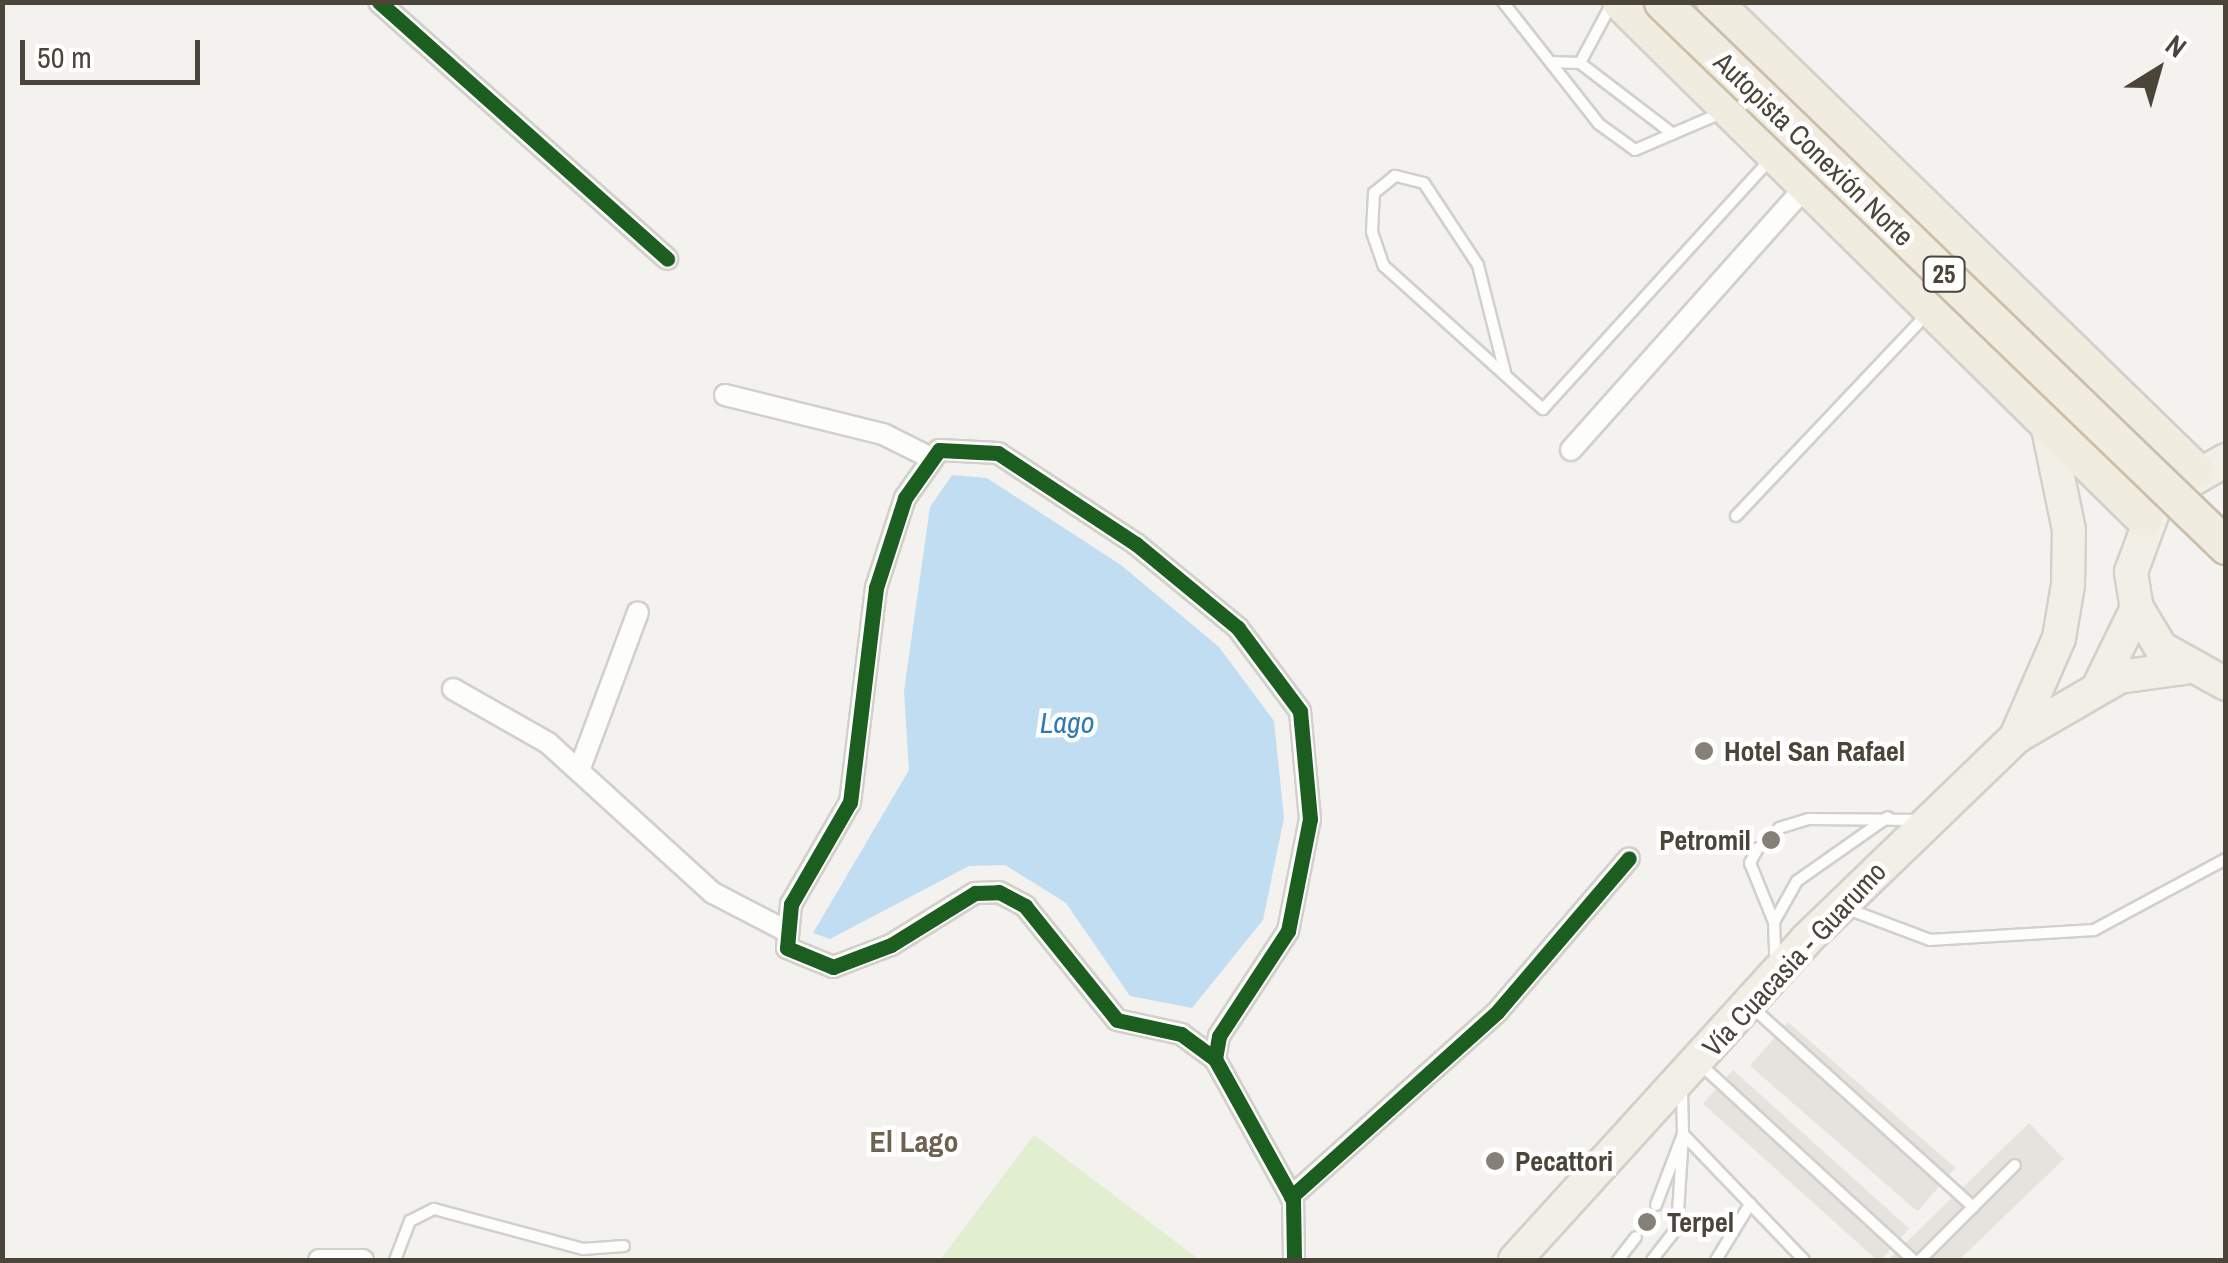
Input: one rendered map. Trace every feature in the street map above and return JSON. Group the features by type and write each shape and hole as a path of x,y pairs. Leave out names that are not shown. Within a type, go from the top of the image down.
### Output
{"highway":[{"path":"1616,2 1776,152 2144,519"},
{"name":"Autopista Conexión Norte","path":"1662,2 2226,546"},
{"path":"1714,2 2210,465"}],"main road":[{"path":"2016,737 2059,638 2068,584 2069,530 2047,424"},
{"path":"2099,686 2137,608 2133,554 2144,519 2210,465"},
{"path":"2137,608 2184,668 2226,684"},
{"name":"Vía Cuacasia - Guarumo","path":"1515,1260 1839,906 2016,737 2099,686 2184,668"}],"street":[{"path":"379,2 667,259"},
{"path":"1572,450 1808,184"},
{"path":"725,396 883,434 931,458"},
{"path":"1215,1059 1219,1036 1288,931 1310,819 1300,711 1238,628 1136,544 998,453 966,446 931,458 904,498 876,588 850,802 786,931 788,948 833,967 891,945 948,905 999,892 1045,921 1117,1020 1181,1034 1215,1059 1291,1197 1294,1260"},
{"path":"580,768 638,612"},
{"path":"453,690 580,768 714,893 786,931"},
{"path":"1291,1197 1498,1011 1630,858"},
{"path":"319,1260 363,1260"}],"lane":[{"path":"1504,2 1599,124 1634,150 1732,109"},
{"path":"1580,63 1616,2"},
{"path":"1550,62 1580,63 1673,134"},
{"path":"1505,372 1478,265 1424,183 1395,176 1374,192 1372,232 1384,266 1543,409 1776,152"},
{"path":"1736,516 1933,307"},
{"path":"1779,828 1888,817 1926,820"},
{"path":"1774,922 1797,880 1888,817"},
{"path":"1758,848 1750,863 1774,922 1776,972"},
{"path":"1839,906 1930,940 2094,930 2226,859"},
{"path":"1748,1004 1972,1207"},
{"path":"1652,1260 1678,1228 1690,1071"},
{"path":"1690,1071 1917,1260 2015,1166"},
{"path":"1683,1134 1804,1260"},
{"path":"1656,1205 1683,1134"},
{"path":"1716,1260 1750,1204"},
{"path":"395,1260 410,1221 434,1209 583,1249 624,1246"},
{"path":"1618,1260 1636,1237"}],"green space":[{"path":"1034,1135 1200,1260 940,1260"}],"shaded area":[{"path":"1788,1022 1956,1168 1917,1211 1750,1066"},
{"path":"1733,1070 1909,1229 1877,1260 1703,1103"},
{"path":"2029,1123 2064,1159 1959,1260 1888,1260"}],"water":[{"name":"Lago","path":"952,475 987,478 1121,565 1219,647 1274,721 1284,818 1263,920 1192,1008 1130,996 1066,903 1005,865 969,866 830,939 813,933 909,770 904,691 930,507"}],"cycle path":[{"path":"379,2 667,259"},
{"path":"1215,1059 1219,1036 1288,931 1310,819 1300,711 1238,628 1136,544 998,453 939,450 905,498 876,588 850,802 791,904 787,948 833,967 891,945 975,893 999,892 1025,906 1117,1020 1181,1034 1215,1059 1293,1200 1294,1260"},
{"path":"1291,1197 1498,1011 1629,858"}],"place":[{"name":"Hotel San Rafael","path":"1704,751"},
{"name":"Petromil","path":"1771,840"},
{"name":"Pecattori","path":"1495,1161"},
{"name":"Terpel","path":"1647,1222"}],"district":[{"name":"El Lago","path":"914,1141"}]}
